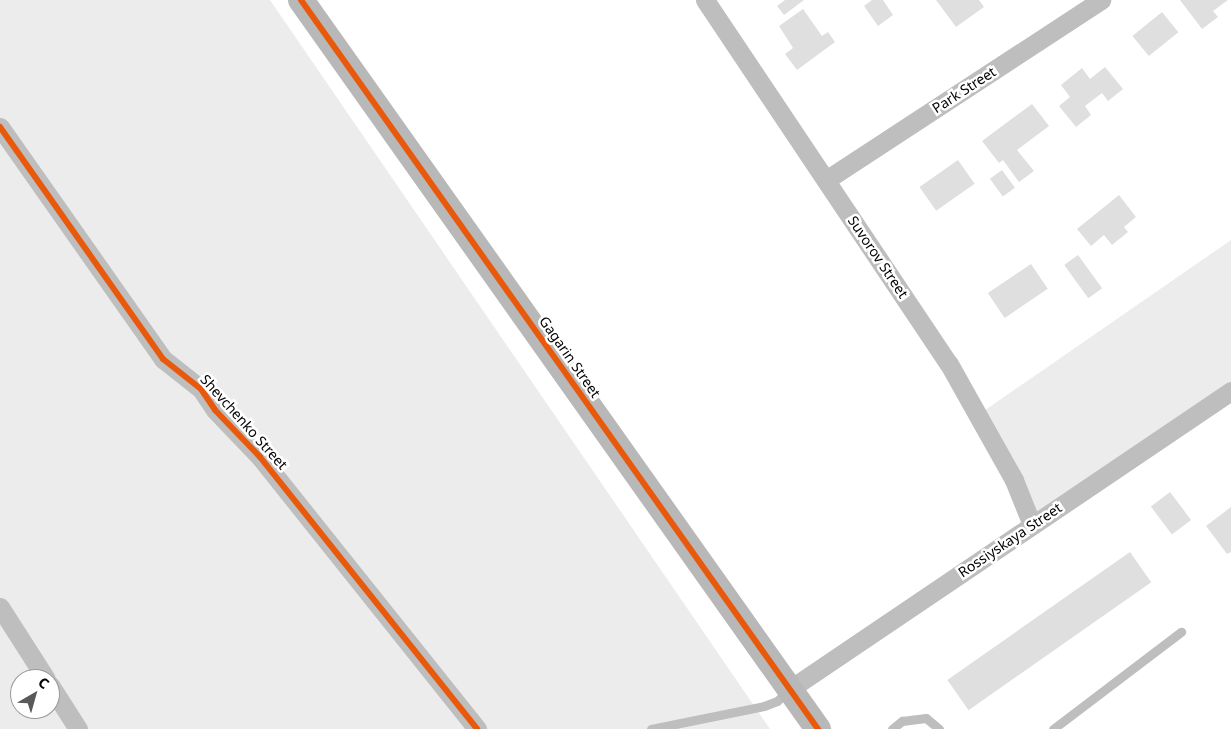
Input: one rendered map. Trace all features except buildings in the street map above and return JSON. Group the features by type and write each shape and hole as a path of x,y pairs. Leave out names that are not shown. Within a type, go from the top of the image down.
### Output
{"street":[{"name":"Gagarin Street","path":"301,0 818,729"},
{"name":"Suvorov Street","path":"705,0 949,364 1014,480 1032,525"},
{"name":"Park Street","path":"826,180 1101,0"},
{"name":"Shevchenko Street","path":"0,127 163,359 201,389 215,410 260,457 478,729"},
{"name":"Rossiyskaya Street","path":"790,689 1231,391"},
{"path":"0,607 40,669"},
{"path":"60,701 78,729"}],"lane":[{"path":"1053,729 1181,632"},
{"path":"651,729 764,706 777,701 790,689"},
{"path":"892,729 902,721 926,718 939,729"}],"shaded area":[{"path":"0,0 270,0 770,729 0,729"},
{"path":"1231,240 1231,391 1032,525 978,415"}],"cycle path":[{"path":"301,0 818,729"},
{"path":"0,127 163,359 201,389 215,410 260,457 477,729"}]}
